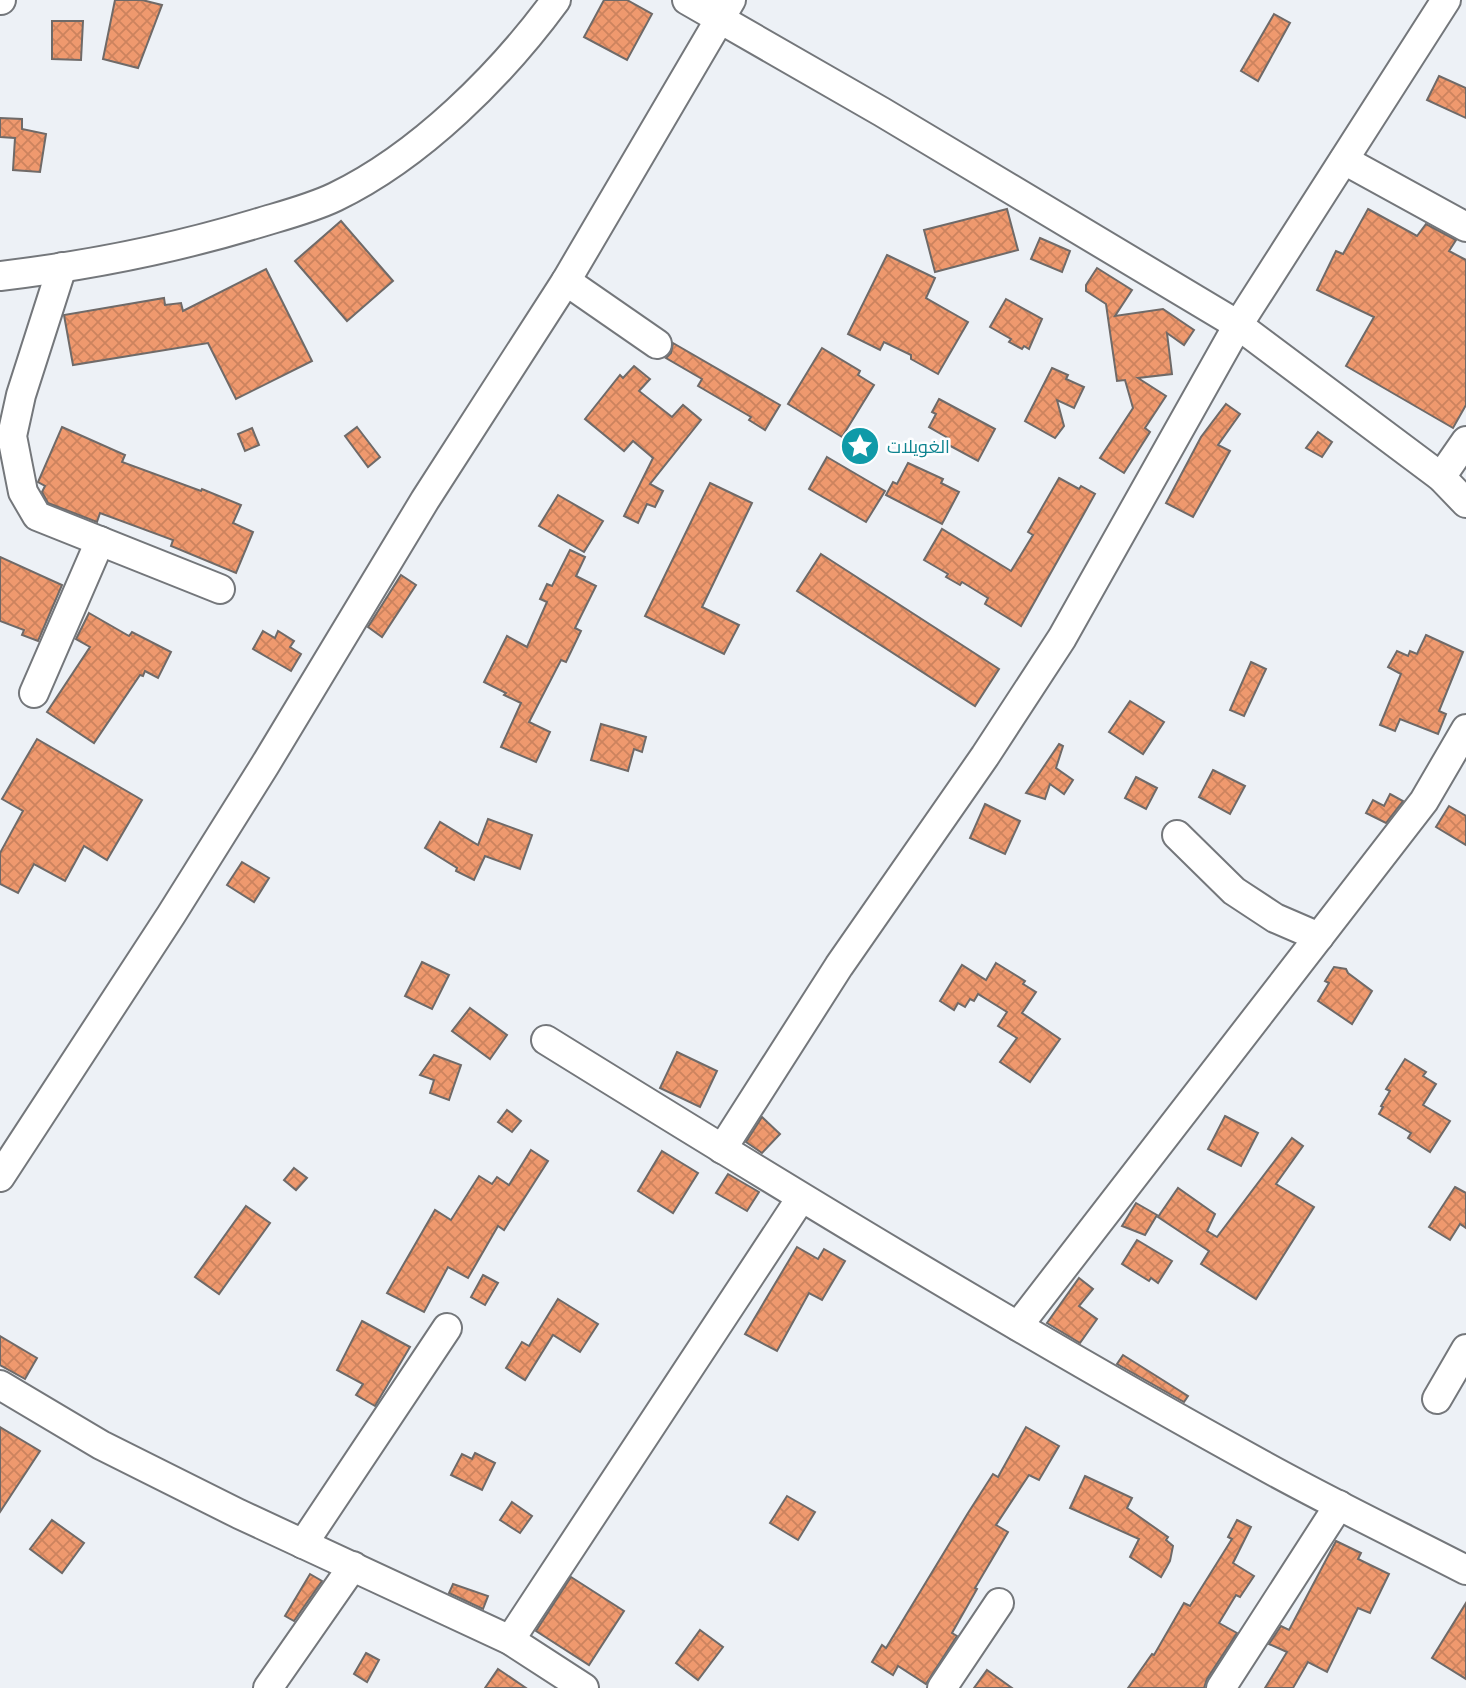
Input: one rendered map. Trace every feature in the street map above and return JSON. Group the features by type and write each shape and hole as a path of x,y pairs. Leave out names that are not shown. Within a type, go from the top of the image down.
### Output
{"street":[{"path":"0,276 109,260 204,239 335,197 383,168 430,134 486,81 556,0"},
{"path":"687,0 725,9 882,112 1238,326 1441,477 1466,503"},
{"path":"722,1149 839,966 985,756 1062,638 1238,326 1446,0"},
{"path":"0,1177 251,788 425,500 566,281 725,9"},
{"path":"1343,160 1466,227"},
{"path":"62,267 21,395 12,436 23,492 37,516 220,589"},
{"path":"566,281 657,344"},
{"path":"1441,477 1466,441"},
{"path":"34,693 100,541"},
{"path":"1018,1326 1424,801 1466,729"},
{"path":"1177,835 1234,891 1275,918 1319,937"},
{"path":"545,1040 801,1198 1018,1326 1259,1463 1466,1570"},
{"path":"510,1640 801,1198"},
{"path":"303,1544 447,1328"},
{"path":"1437,1399 1466,1349"},
{"path":"0,1385 100,1445 239,1514 510,1640 584,1688"},
{"path":"1221,1688 1339,1505"},
{"path":"268,1688 353,1566"},
{"path":"942,1688 999,1603"}],"building":[{"path":"115,0 142,0 162,5 138,68 103,59"},
{"path":"604,0 627,0 652,14 627,60 584,37"},
{"path":"1274,14 1290,23 1258,81 1241,71"},
{"path":"52,21 83,21 81,60 52,59"},
{"path":"1439,76 1466,88 1466,118 1427,100"},
{"path":"0,118 22,119 22,129 46,134 40,172 13,170 15,138 0,137"},
{"path":"1007,209 1018,250 935,272 924,230"},
{"path":"1368,209 1417,236 1426,224 1456,240 1449,251 1466,260 1466,405 1453,428 1346,366 1374,317 1317,290 1336,251 1343,254"},
{"path":"341,221 393,281 347,321 295,261"},
{"path":"1040,238 1070,251 1062,272 1031,259"},
{"path":"887,255 935,278 926,298 968,322 938,374 911,359 911,355 884,342 880,350 848,334"},
{"path":"1097,268 1132,290 1115,316 1163,309 1194,330 1184,345 1167,333 1172,374 1138,378 1166,396 1145,428 1150,432 1124,473 1100,458 1133,408 1125,380 1117,381 1106,304 1086,291 1086,285"},
{"path":"266,269 312,361 236,399 208,343 73,365 64,315 164,298 165,305 181,303 183,311"},
{"path":"1006,299 1042,319 1029,349 1024,346 1022,349 1009,342 1011,339 990,327"},
{"path":"673,343 780,405 765,430 749,420 751,417 698,386 702,379 666,358 671,353"},
{"path":"822,348 860,371 858,375 874,385 842,437 788,404"},
{"path":"634,366 650,379 639,391 672,417 683,405 701,420 650,484 663,491 655,507 647,504 638,523 624,516 653,458 633,441 624,451 585,419 620,375 623,378"},
{"path":"1052,368 1068,375 1066,379 1084,387 1074,408 1057,400 1064,426 1055,438 1025,421"},
{"path":"939,399 995,429 978,461 945,443 948,438 929,427 936,414 932,412"},
{"path":"1226,404 1240,414 1218,445 1230,451 1193,517 1166,503 1201,437"},
{"path":"62,427 125,455 122,462 241,505 233,523 253,532 236,573 171,546 173,540 100,513 97,522 48,503 42,492 45,486 38,482"},
{"path":"357,427 380,457 368,467 345,436"},
{"path":"252,428 259,445 245,451 238,434"},
{"path":"1318,432 1332,442 1322,457 1306,448"},
{"path":"827,457 885,491 866,522 809,489"},
{"path":"908,463 943,479 941,483 959,492 942,524 886,495 893,482 897,484"},
{"path":"1059,478 1095,494 1021,626 985,604 988,598 962,582 960,585 946,577 948,574 924,560 942,529 1011,571 1033,535 1028,532"},
{"path":"710,483 752,503 702,607 739,625 724,654 645,616"},
{"path":"558,495 603,521 584,552 539,526"},
{"path":"570,550 585,557 576,576 596,586 575,628 581,631 566,662 561,660 529,722 550,732 536,762 501,747 521,703 484,682 507,636 527,647 547,602 540,599 547,584 552,586"},
{"path":"821,554 999,669 975,706 797,591"},
{"path":"0,557 62,585 38,641 22,635 24,630 0,621"},
{"path":"401,575 416,585 382,637 368,627"},
{"path":"89,613 129,636 132,632 171,652 158,678 145,671 143,676 140,675 94,743 47,712 90,647 76,639"},
{"path":"263,631 275,638 278,631 294,641 290,647 301,654 291,671 253,649"},
{"path":"1426,635 1463,652 1439,711 1446,714 1438,734 1400,719 1395,731 1380,725 1401,674 1388,667 1397,651 1408,656 1410,651 1417,654"},
{"path":"1251,662 1266,669 1244,716 1230,710"},
{"path":"1130,701 1164,722 1143,754 1109,732"},
{"path":"601,724 646,737 642,752 634,749 628,771 591,760"},
{"path":"37,739 142,800 107,860 84,846 65,881 34,864 18,893 0,884 0,853 23,811 2,799"},
{"path":"1059,744 1063,746 1056,768 1073,780 1064,794 1050,784 1045,799 1026,793"},
{"path":"1213,770 1245,786 1230,814 1199,797"},
{"path":"1136,777 1157,788 1146,809 1125,798"},
{"path":"1390,794 1403,801 1386,823 1366,813 1373,800 1384,806"},
{"path":"985,804 1020,821 1005,854 970,838"},
{"path":"1449,806 1466,816 1466,845 1436,827"},
{"path":"488,819 532,835 520,869 485,856 474,880 456,871 457,868 425,848 440,822 478,845"},
{"path":"242,862 269,878 254,902 227,885"},
{"path":"422,962 449,975 432,1009 405,996"},
{"path":"996,963 1025,981 1023,984 1036,992 1022,1013 1060,1039 1030,1082 1000,1062 1017,1038 998,1026 1007,1012 978,994 974,1001 970,999 965,1007 958,1003 954,1010 940,1001 962,965 986,980"},
{"path":"1334,967 1346,969 1372,991 1352,1024 1318,1001 1329,983 1325,981"},
{"path":"470,1008 507,1035 490,1059 452,1031"},
{"path":"677,1052 717,1071 700,1107 660,1088"},
{"path":"434,1055 461,1065 449,1100 430,1093 434,1080 420,1075"},
{"path":"1405,1059 1426,1072 1423,1076 1436,1084 1423,1105 1450,1121 1430,1152 1408,1138 1411,1133 1379,1114 1390,1091 1386,1089"},
{"path":"507,1110 521,1121 512,1132 498,1122"},
{"path":"1225,1116 1258,1133 1241,1166 1208,1149"},
{"path":"762,1117 780,1134 762,1153 746,1142"},
{"path":"1292,1138 1303,1146 1276,1184 1314,1207 1256,1299 1201,1264 1209,1251 1158,1217 1178,1188 1215,1214 1207,1231 1217,1237"},
{"path":"531,1150 548,1161 504,1230 498,1226 468,1278 448,1267 424,1312 387,1293 435,1210 451,1220 479,1176 492,1184 497,1177 509,1185"},
{"path":"662,1151 698,1173 673,1213 638,1191"},
{"path":"294,1168 307,1178 296,1190 284,1180"},
{"path":"728,1174 759,1192 747,1211 716,1193"},
{"path":"1455,1187 1466,1193 1466,1228 1460,1224 1450,1240 1429,1227"},
{"path":"1136,1203 1157,1215 1145,1235 1122,1226"},
{"path":"246,1206 270,1223 219,1294 195,1277"},
{"path":"1137,1240 1172,1261 1158,1283 1151,1278 1149,1281 1122,1264"},
{"path":"797,1247 818,1259 824,1249 845,1261 822,1300 809,1293 777,1351 745,1334"},
{"path":"483,1275 498,1283 485,1305 471,1297"},
{"path":"1079,1278 1093,1289 1079,1306 1097,1319 1080,1343 1047,1323"},
{"path":"558,1299 598,1324 580,1352 553,1335 525,1380 506,1368 522,1342 529,1346"},
{"path":"362,1321 410,1347 375,1406 356,1395 363,1384 337,1370"},
{"path":"0,1336 37,1358 25,1379 0,1365"},
{"path":"1123,1355 1188,1396 1184,1402 1117,1364"},
{"path":"0,1427 40,1451 0,1512"},
{"path":"1026,1427 1059,1446 1039,1480 1029,1475 996,1525 1008,1532 952,1633 957,1636 926,1684 898,1666 893,1675 872,1662 882,1645 886,1648 993,1474 998,1477"},
{"path":"475,1453 495,1463 482,1490 451,1475 462,1454 472,1459"},
{"path":"1085,1476 1132,1498 1127,1508 1168,1537 1166,1540 1173,1546 1170,1561 1161,1577 1130,1557 1139,1539 1070,1508"},
{"path":"787,1496 815,1512 798,1540 770,1523"},
{"path":"512,1502 532,1516 520,1533 500,1520"},
{"path":"52,1520 84,1543 62,1573 30,1549"},
{"path":"1237,1520 1251,1527 1233,1563 1254,1576 1240,1597 1236,1595 1219,1623 1237,1633 1204,1688 1128,1688 1152,1654 1154,1655 1184,1603 1190,1606 1232,1539 1228,1537"},
{"path":"1336,1541 1361,1553 1358,1559 1389,1574 1370,1613 1358,1608 1327,1672 1308,1662 1293,1688 1265,1688 1287,1652 1269,1644 1281,1626 1289,1630"},
{"path":"310,1574 322,1581 294,1621 285,1616"},
{"path":"571,1577 624,1611 589,1665 536,1631"},
{"path":"453,1584 488,1596 483,1609 449,1593"},
{"path":"1466,1603 1466,1679 1432,1658"},
{"path":"700,1630 723,1647 698,1680 676,1663"},
{"path":"366,1653 379,1660 367,1682 354,1674"},
{"path":"498,1669 526,1688 485,1688"},
{"path":"987,1670 1012,1688 974,1688"}],"place":[{"name":"الغويلات","path":"860,446"}]}
